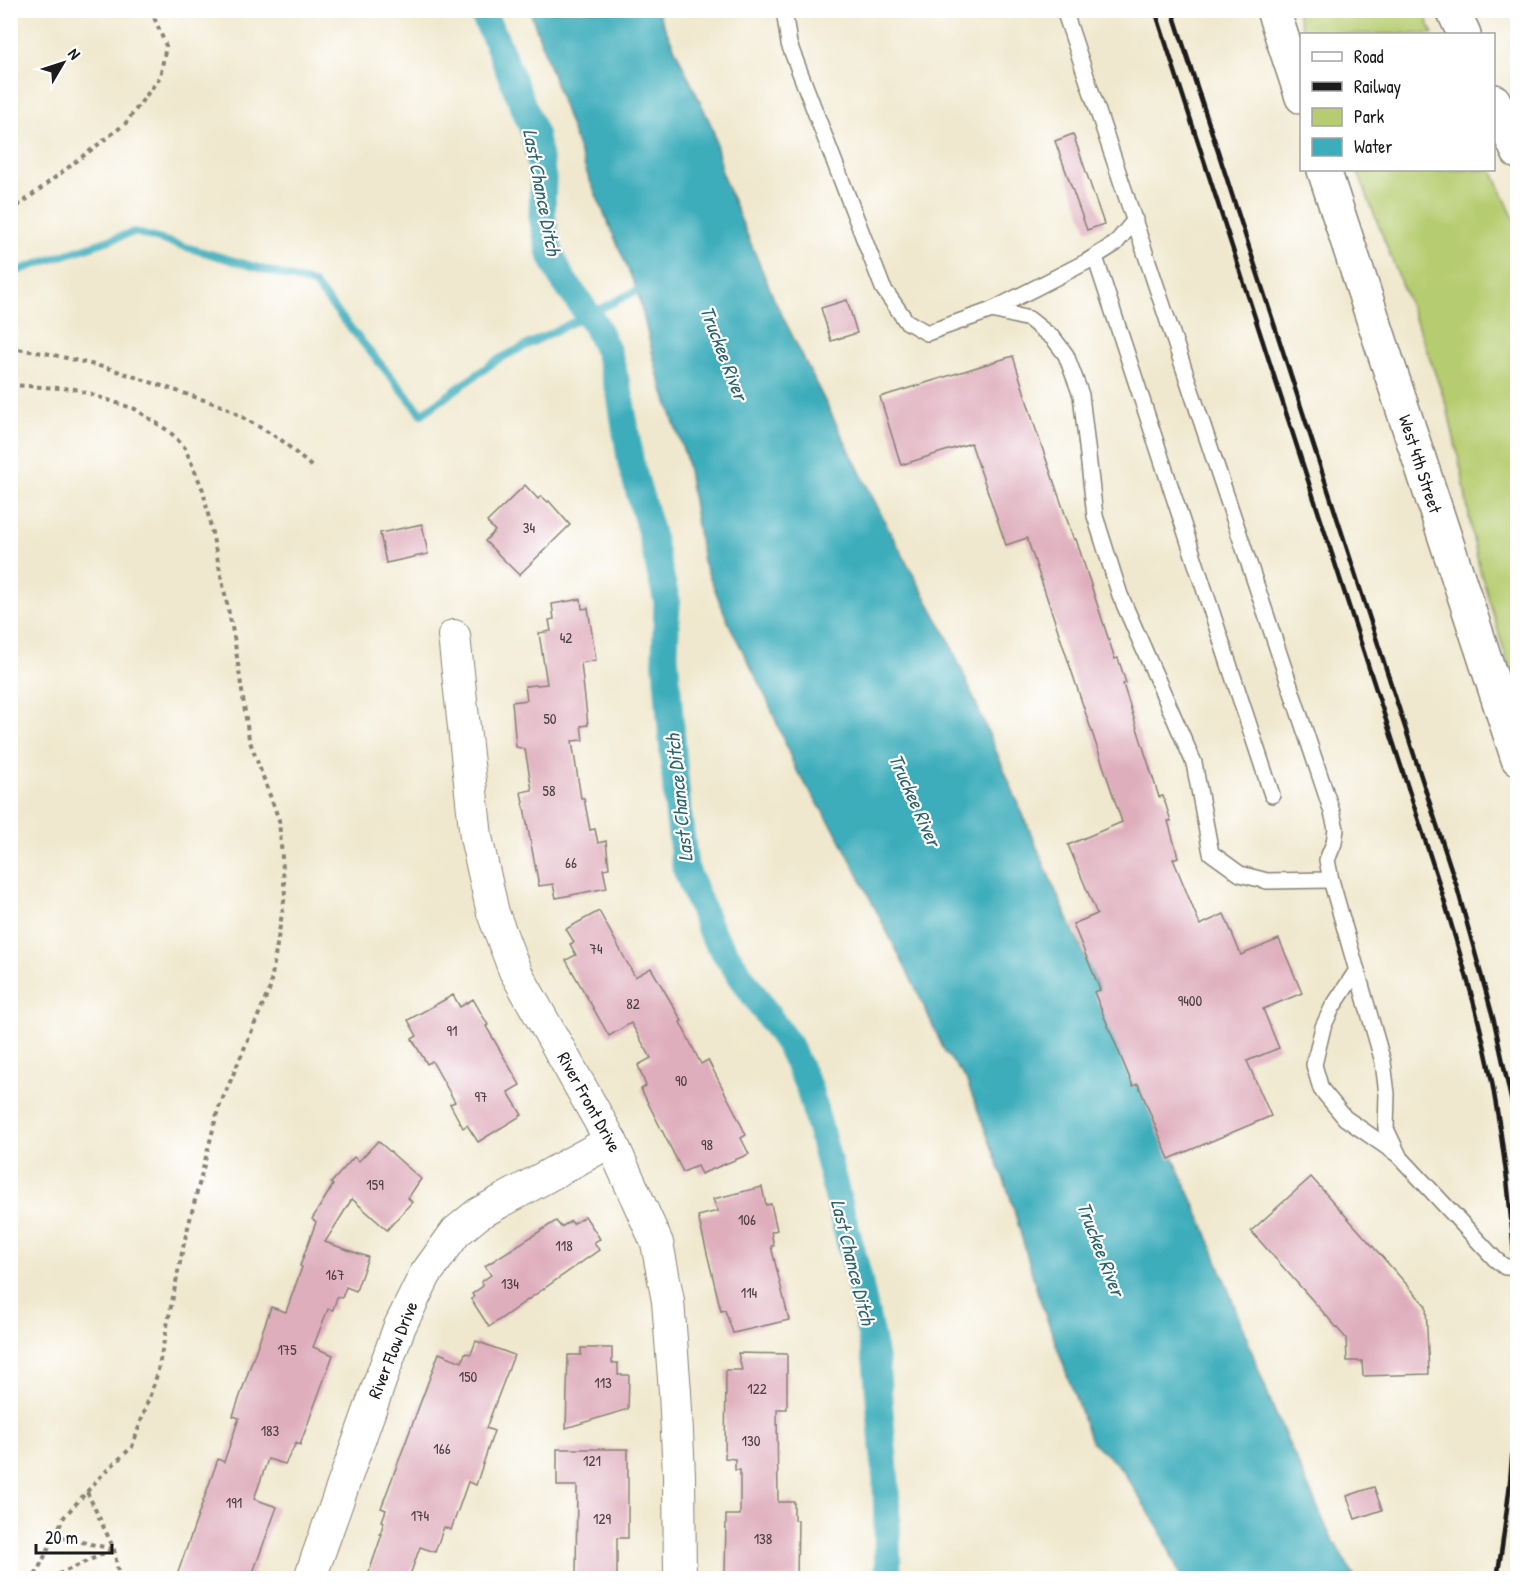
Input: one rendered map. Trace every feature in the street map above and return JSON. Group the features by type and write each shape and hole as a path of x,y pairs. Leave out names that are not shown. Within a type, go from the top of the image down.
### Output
{"main road":[{"path":"1273,10 1300,91"},
{"path":"1454,10 1464,33"},
{"path":"1495,103 1518,152"},
{"name":"West 4th Street","path":"1324,171 1518,759"}],"street":[{"name":"River Front Drive","path":"454,636 476,837 493,913 515,971 611,1141 657,1243 668,1301 679,1463 680,1578"},
{"name":"River Flow Drive","path":"310,1578 399,1328 425,1275 456,1232 478,1215 611,1141"}],"lane":[{"path":"784,10 789,44 882,288 906,321 927,333 992,310 1095,257 1115,244 1135,220"},
{"path":"1064,10 1332,812 1336,829 1334,843 1327,860 1383,1062 1387,1094 1386,1129 1400,1156"},
{"path":"1095,257 1272,795"},
{"path":"992,310 1029,319 1054,339 1066,355 1081,395 1095,516 1120,595 1194,763 1211,853 1240,874 1267,881 1331,880"},
{"path":"1357,970 1332,1008 1323,1027 1314,1065 1321,1089 1345,1118 1400,1156 1495,1259 1505,1267 1518,1267"}],"path":[{"path":"10,212 124,124 160,76 166,46 151,10"},
{"path":"10,348 50,354 111,369 225,407 280,439 312,467"},
{"path":"10,385 75,389 135,409 170,432 185,448 203,490 234,637 249,739 279,820 285,895 270,988 218,1110 184,1243 157,1375 132,1447 64,1517 34,1578"},
{"path":"87,1492 114,1550 119,1578"},
{"path":"55,1536 114,1550"},
{"path":"50,1578 114,1550"}],"green space":[{"path":"1296,11 1423,11 1433,33 1304,33"},
{"path":"1357,171 1492,171 1517,226 1517,694 1480,570 1447,407"}],"water":[{"name":"Truckee River","path":"530,11 657,11 713,129 723,177 774,299 888,528 949,640 1049,876 1206,1231 1274,1410 1328,1531 1355,1578 1181,1578 1161,1531 1119,1466 1091,1441 1038,1294 1010,1196 966,1079 945,1052 917,991 838,835 795,768 767,699 729,624 703,561 686,458 658,375 637,290 588,176"}],"building":[{"path":"1073,134 1104,224 1087,230 1055,141"},
{"path":"847,300 857,333 831,341 821,308"},
{"path":"1013,356 1115,659 1118,658 1126,683 1123,684 1159,797 1163,796 1171,821 1168,821 1178,857 1173,859 1200,925 1224,914 1241,955 1279,939 1302,993 1263,1009 1279,1048 1247,1061 1271,1116 1169,1159 1138,1084 1133,1086 1094,992 1100,990 1073,924 1097,914 1068,845 1122,822 1027,538 1006,545 971,443 901,465 880,397"},
{"path":"525,485 538,499 541,496 549,501 570,525 519,575 485,541 495,531 487,522"},
{"path":"422,524 428,554 386,563 380,533"},
{"path":"581,599 582,609 588,608 596,660 581,663 588,725 581,726 583,740 572,741 581,798 584,798 590,830 595,829 598,843 606,841 609,868 603,869 607,888 556,898 553,884 539,886 521,792 532,790 525,749 516,747 512,702 527,700 525,686 547,684 539,633 551,631 549,620 554,619 552,604"},
{"path":"599,911 635,977 651,968 682,1021 680,1022 701,1064 708,1060 746,1135 741,1138 749,1154 701,1174 697,1166 683,1172 641,1089 646,1086 638,1065 651,1058 631,1023 609,1036 566,960 576,955 570,944 574,942 566,929"},
{"path":"453,995 460,1007 473,999 520,1085 508,1092 522,1115 478,1142 467,1125 463,1128 450,1104 455,1102 432,1061 427,1064 412,1039 417,1036 408,1020"},
{"path":"378,1141 421,1179 408,1198 412,1202 387,1230 352,1199 325,1242 368,1257 356,1291 346,1287 342,1298 337,1297 333,1310 328,1309 313,1347 333,1355 300,1445 296,1443 285,1464 268,1459 254,1499 277,1507 251,1578 176,1578 218,1459 224,1462 239,1418 233,1416 271,1307 286,1312 316,1222 312,1219 333,1185 331,1183 354,1157 359,1161"},
{"path":"1311,1177 1426,1306 1429,1374 1363,1376 1362,1361 1347,1361 1346,1338 1251,1231"},
{"path":"762,1187 766,1205 771,1204 777,1230 771,1232 774,1246 771,1246 789,1320 733,1333 725,1310 721,1311 698,1216 718,1211 713,1199"},
{"path":"585,1216 600,1239 594,1242 599,1250 489,1327 471,1299 474,1297 472,1294 483,1286 481,1282 491,1275 485,1266 556,1221 561,1227 571,1221 573,1224"},
{"path":"476,1341 514,1355 486,1428 494,1431 476,1485 468,1482 451,1530 444,1527 435,1552 420,1547 409,1578 367,1578 382,1534 380,1534 384,1522 382,1521 386,1510 381,1508 439,1353 462,1362 465,1353 471,1354"},
{"path":"581,1348 612,1348 612,1363 618,1363 618,1375 629,1375 628,1409 566,1428 568,1355 581,1355"},
{"path":"738,1353 787,1354 787,1409 777,1409 778,1502 794,1502 794,1520 798,1520 797,1578 725,1578 726,1515 740,1515 740,1470 735,1470 735,1459 725,1458 726,1370 742,1370"},
{"path":"557,1449 628,1449 628,1538 617,1538 617,1578 576,1578 577,1486 557,1486"},
{"path":"1374,1487 1382,1510 1355,1519 1347,1496"}],"waterway":[{"name":"Last Chance Ditch","path":"481,10 496,40 534,132 543,178 542,216 549,250 561,277 595,324 608,352 620,395 631,464 667,602 665,655 677,802 685,867 712,934 789,1046 809,1088 858,1274 876,1362 886,1483 888,1578"},
{"path":"10,273 134,232 314,284 422,414 497,360 644,287"}],"railway":[{"path":"1155,10 1438,880 1468,981 1487,1057 1510,1206 1517,1330 1512,1454 1497,1578"},
{"path":"1172,10 1456,884 1494,1021 1518,1131"},
{"path":"1513,1578 1518,1550"}]}
